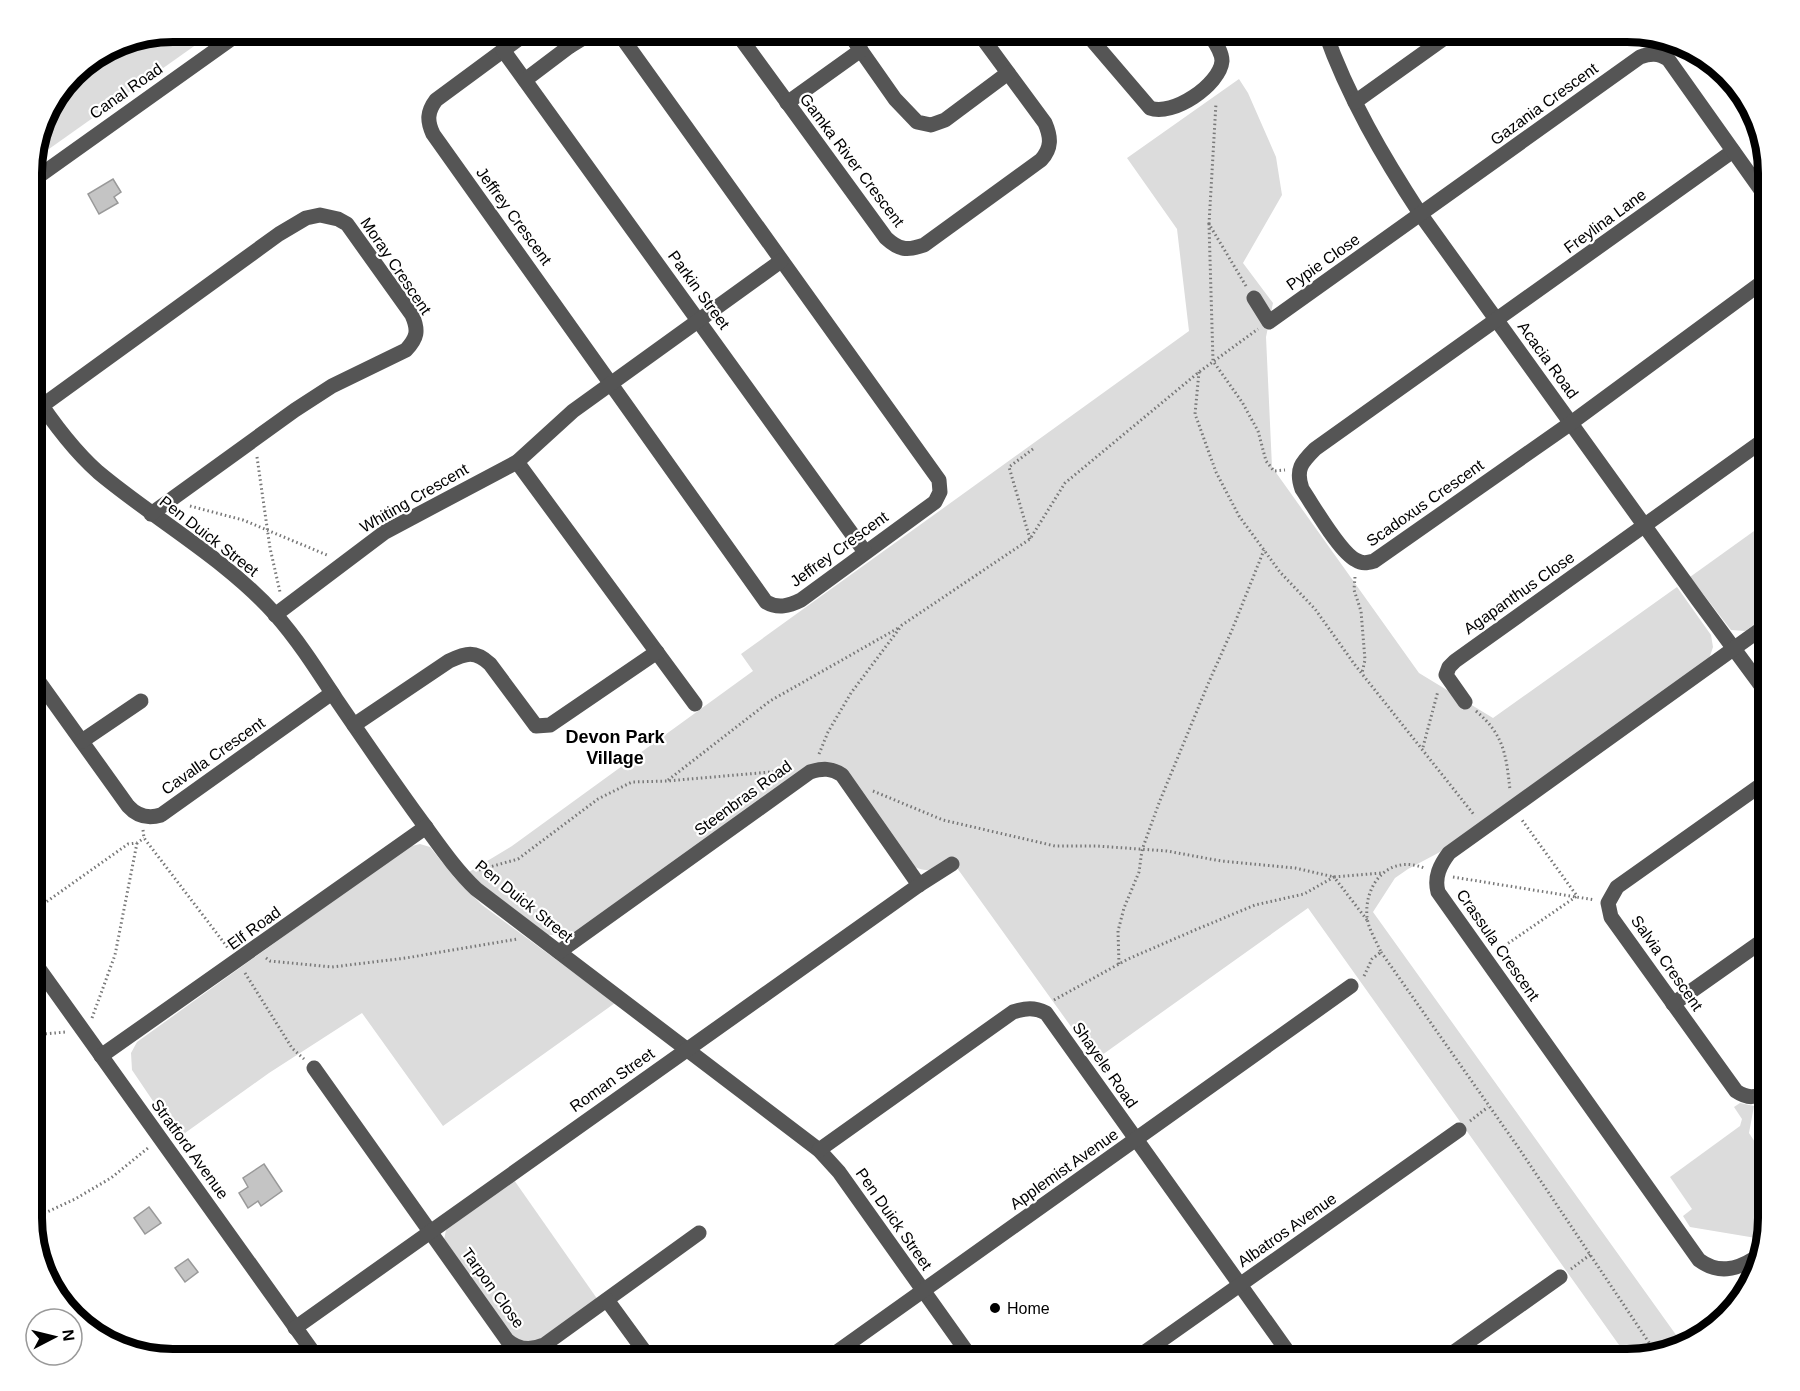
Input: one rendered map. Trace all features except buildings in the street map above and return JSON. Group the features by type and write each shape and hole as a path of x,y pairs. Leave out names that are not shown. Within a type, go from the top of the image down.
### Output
{"street":[{"name":"Canal Road","path":"42,174 227,42"},
{"name":"Jeffrey Crescent","path":"514,42 436,100 430,108 429,125 433,134 766,602 786,606 801,600 935,502 940,492 939,480 625,42"},
{"path":"567,42 570,46"},
{"path":"525,80 577,42"},
{"name":"Gamka River Crescent","path":"743,42 886,238 896,248 906,250 924,245 1041,160 1048,152 1050,134 1045,123 985,42"},
{"path":"855,42 906,112 917,122 931,125 945,120 1008,73"},
{"path":"1093,42 1150,108 1160,111 1180,105 1199,92 1220,70 1221,53 1214,42"},
{"name":"Acacia Road","path":"1329,42 1355,102 1386,161 1421,214 1758,681"},
{"path":"1355,102 1439,42"},
{"name":"Parkin Street","path":"503,50 865,552"},
{"path":"787,103 861,50"},
{"name":"Gazania Crescent","path":"1421,214 1640,57 1650,54 1661,55 1668,59 1758,186"},
{"name":"Freylina Lane","path":"1497,320 1733,151"},
{"name":"Pypie Close","path":"1269,322 1421,214"},
{"name":"Moray Crescent","path":"42,405 279,234 306,218 320,215 339,219 347,224 412,315 417,325 414,342 406,350 332,387 250,442 151,514"},
{"name":"Whiting Crescent","path":"281,610 385,532 517,462 573,411 781,261"},
{"path":"1571,423 1758,285"},
{"path":"1254,298 1269,322"},
{"path":"1299,470 1304,460 1315,449 1497,320"},
{"name":"Pen Duick Street","path":"42,414 81,455 151,514 216,561 254,593 281,610 354,725 426,827 462,875 476,889 819,1150 839,1172 965,1349"},
{"name":"Scadoxus Crescent","path":"1299,470 1298,479 1302,489 1345,551 1354,560 1365,563 1374,561 1571,423"},
{"name":"Agapanthus Close","path":"1446,675 1449,667 1455,661 1758,444"},
{"path":"517,462 695,704"},
{"path":"1437,874 1449,853 1758,631"},
{"path":"354,725 449,661 464,654 483,657 536,726 550,725 657,652"},
{"path":"1446,675 1465,702"},
{"path":"42,686 128,806 143,816"},
{"name":"Cavalla Crescent","path":"143,816 160,815 332,693"},
{"path":"82,741 141,701"},
{"name":"Steenbras Road","path":"559,952 810,772 822,768 842,775 919,885"},
{"path":"1608,903 1617,887 1758,787"},
{"name":"Elf Road","path":"101,1056 426,827"},
{"name":"Roman Street","path":"295,1328 919,885 952,864"},
{"name":"Crassula Crescent","path":"1437,874 1438,892 1699,1260 1709,1267 1732,1269 1751,1260"},
{"name":"Salvia Crescent","path":"1608,903 1611,917 1736,1091 1744,1097 1758,1096"},
{"path":"1673,1004 1758,944"},
{"name":"Stratford Avenue","path":"42,973 311,1349"},
{"name":"Applemist Avenue","path":"841,1349 1351,986"},
{"path":"819,1150 1013,1012 1029,1008"},
{"name":"Shayele Road","path":"1029,1008 1046,1013 1286,1349"},
{"name":"Tarpon Close","path":"314,1068 507,1340 517,1347 530,1349 544,1345 699,1233"},
{"name":"Albatros Avenue","path":"1150,1349 1459,1130"},
{"path":"1458,1349 1560,1277"},
{"path":"607,1300 643,1349"}],"path":[{"path":"1216,104 1209,224 1214,360 1258,431 1266,461 1274,471 1299,470"},
{"path":"1209,224 1254,298"},
{"path":"667,781 770,701 902,626 1030,539 1065,483 1214,360 1241,339 1269,322"},
{"path":"1199,372 1195,414 1216,472 1239,516 1280,572 1315,609 1362,673 1423,747 1484,827"},
{"path":"250,442 258,458 281,610"},
{"path":"1030,539 1009,467 1034,449"},
{"path":"171,498 190,506 243,520 330,557 339,567"},
{"path":"1119,964 1119,931 1124,908 1139,872 1142,850 1159,803 1264,549"},
{"path":"1362,673 1365,660 1361,610 1354,590 1356,574 1365,563"},
{"path":"462,875 518,859 598,799 632,782 792,770 810,772 828,732 851,693 902,626"},
{"path":"1423,747 1434,702 1446,675"},
{"path":"1465,702 1484,718 1503,745 1512,807 1577,896"},
{"path":"851,786 875,791 943,820 1055,846 1097,846 1167,852 1221,861 1295,868 1334,877 1381,873 1402,865 1416,865 1437,874 1608,903"},
{"path":"143,816 144,838 238,961 292,1048 314,1068"},
{"path":"42,905 128,844 137,843 144,838"},
{"path":"90,1020 115,955 137,843"},
{"path":"1367,920 1367,898 1381,873"},
{"path":"1334,877 1367,920 1381,952 1518,1147 1652,1346"},
{"path":"1029,1008 1053,1000 1119,964 1255,905 1304,894 1334,877"},
{"path":"1485,960 1577,896"},
{"path":"256,948 270,961 332,967 406,958 536,934"},
{"path":"1351,986 1365,975 1372,959 1381,952"},
{"path":"42,1034 69,1032"},
{"path":"1459,1130 1488,1107"},
{"path":"42,1214 75,1199 111,1178 160,1138"},
{"path":"1560,1277 1591,1254"}],"shaded area":[{"path":"200,42 44,152 46,139 55,115 64,100 80,80 100,64 139,46 156,43"},
{"path":"1239,79 1248,93 1276,157 1282,195 1243,263 1273,303 1266,337 1272,467 1419,673 1493,718 1677,587 1711,635 1713,647 1709,659 1440,852 1395,878 1373,912 1679,1338 1653,1346 1622,1349 1308,908 1095,1060 952,861 929,870 915,867 829,763 572,934 548,935 469,872 512,846 753,671 741,654 1189,331 1177,229 1127,158"},
{"path":"1758,528 1758,622 1745,631 1731,630 1690,577"},
{"path":"420,844 430,847 454,877 482,905 615,1003 443,1126 362,1013 269,1073 178,1138 132,1070 131,1053 137,1042 408,847"},
{"path":"1740,1103 1754,1106 1749,1133 1758,1147 1756,1238 1690,1227 1683,1216 1692,1209 1670,1177 1740,1126 1742,1119 1734,1107"},
{"path":"514,1180 598,1300 535,1342 521,1342 512,1336 444,1240 446,1230"}],"place":[{"name":"Home","path":"995,1308"}],"district":[{"name":"Devon Park Village","path":"615,747"}]}
